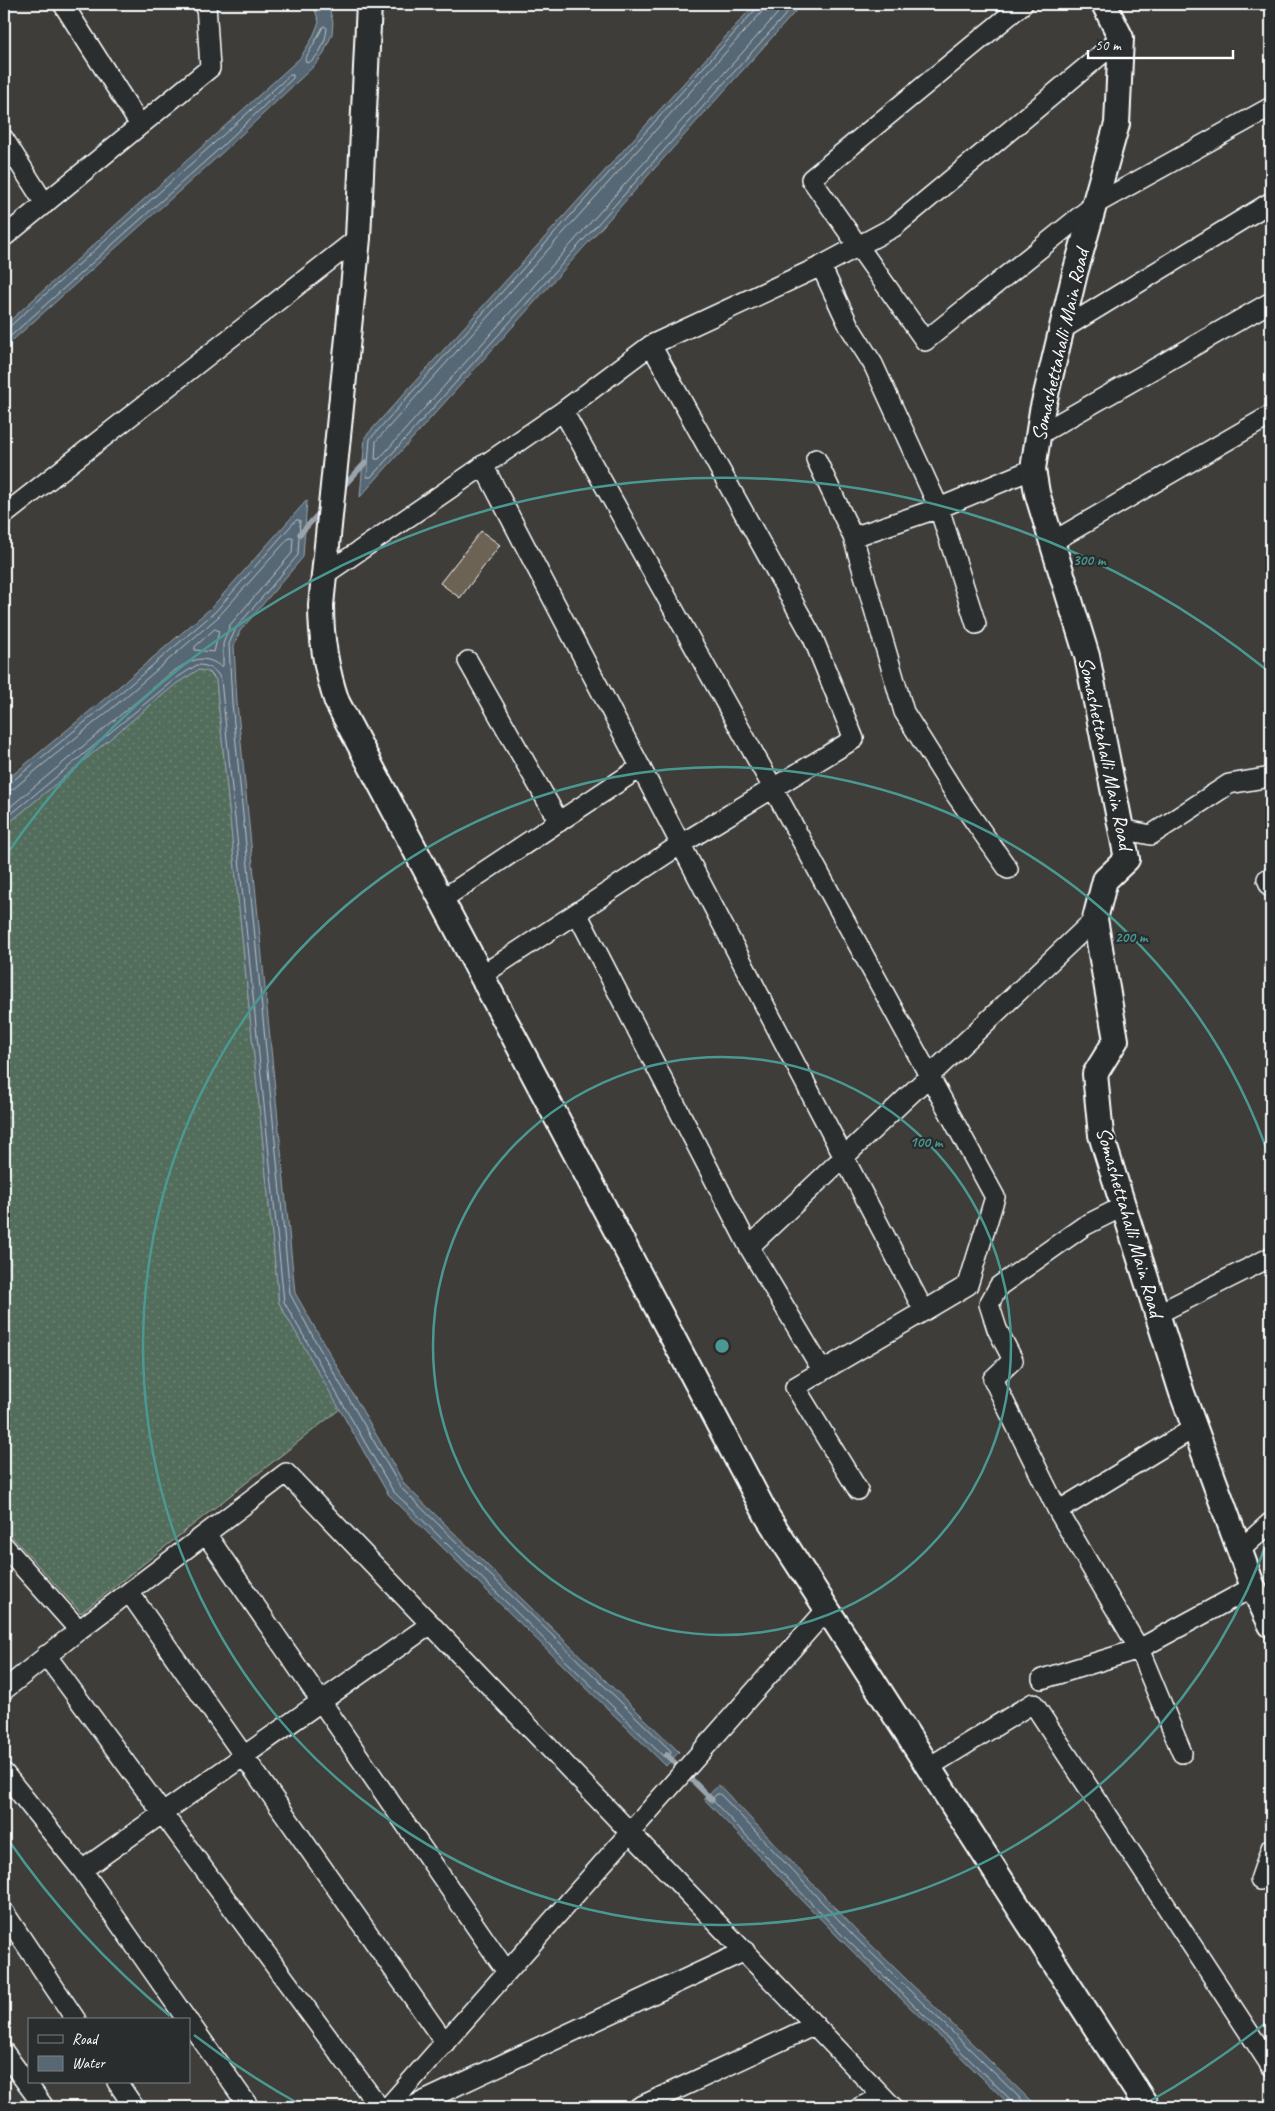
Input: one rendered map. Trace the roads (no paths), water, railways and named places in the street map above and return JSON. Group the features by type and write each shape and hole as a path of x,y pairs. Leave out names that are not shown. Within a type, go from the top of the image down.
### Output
{"street":[{"path":"63,4 140,125"},
{"path":"369,4 358,238 321,605 322,642 337,702 767,1516 1147,2107"},
{"path":"1023,4 811,180 924,341 1094,205 1271,107"},
{"name":"Somashettahalli Main Road","path":"1104,4 1121,38 1117,124 1061,330 1042,411 1033,469 1037,493 1087,656 1128,859 1105,880 1095,919 1116,1040 1095,1074 1101,1135 1194,1428 1253,1586 1271,1625"},
{"path":"4,237 210,68 205,5"},
{"path":"324,574 563,411 651,345 820,266 894,227 1121,38"},
{"path":"4,139 45,204"},
{"path":"1061,330 1271,202"},
{"path":"4,515 358,238"},
{"path":"820,266 849,326 872,364 940,508 976,624"},
{"path":"1038,435 1271,302"},
{"path":"482,976 681,844 854,739 813,638 651,345"},
{"path":"563,411 772,788 995,1197 968,1285 795,1387 858,1490"},
{"path":"1052,542 1271,415"},
{"path":"816,459 853,537 904,712 956,795 1008,869"},
{"path":"483,465 924,1311"},
{"path":"853,537 940,508 1033,469"},
{"path":"468,662 558,822"},
{"path":"441,900 641,767"},
{"path":"1122,829 1151,835 1229,784 1271,777"},
{"path":"1271,877 1267,879 1271,888"},
{"path":"577,913 749,1247 822,1370"},
{"path":"749,1247 1095,919"},
{"path":"1124,1206 1084,1226 999,1286 989,1304 997,1330 1014,1360 993,1378 1058,1511 1139,1649 1182,1753"},
{"path":"1157,1314 1271,1257"},
{"path":"1058,1511 1194,1428"},
{"path":"4,1690 46,1655 286,1473 888,2102"},
{"path":"1240,1550 1271,1522"},
{"path":"206,1534 507,1972"},
{"path":"4,1546 79,1630"},
{"path":"1042,1679 1139,1649 1253,1586"},
{"path":"129,1592 445,2043"},
{"path":"388,2107 827,1609"},
{"path":"82,1870 431,1624"},
{"path":"46,1655 378,2107"},
{"path":"929,1767 1033,1703 1271,2066"},
{"path":"4,1773 82,1870 186,2018"},
{"path":"1260,1880 1271,1848"},
{"path":"4,1912 75,2018"},
{"path":"411,2107 745,1951"},
{"path":"190,2024 249,2107"},
{"path":"639,2107 815,2025"},
{"path":"4,2052 44,2107"},
{"path":"118,2084 134,2107"},
{"path":"860,2107 888,2102"}],"water":[{"path":"313,4 328,4 333,22 332,34 323,55 316,64 223,152 4,348 4,326 300,58 312,39 319,22"},
{"path":"755,4 802,4 360,497 365,437"},
{"path":"307,500 303,557 240,631 234,646 237,702 295,1293 405,1485 679,1752 666,1766 388,1494 279,1303 216,680 213,675 198,670 177,683 4,827 4,782 211,608"},
{"path":"719,1785 859,1933 1037,2107 1012,2107 839,1938 704,1799"}],"waterway":[{"path":"340,490 366,462"},
{"path":"300,534 322,510"},
{"path":"667,1755 712,1800"}]}
